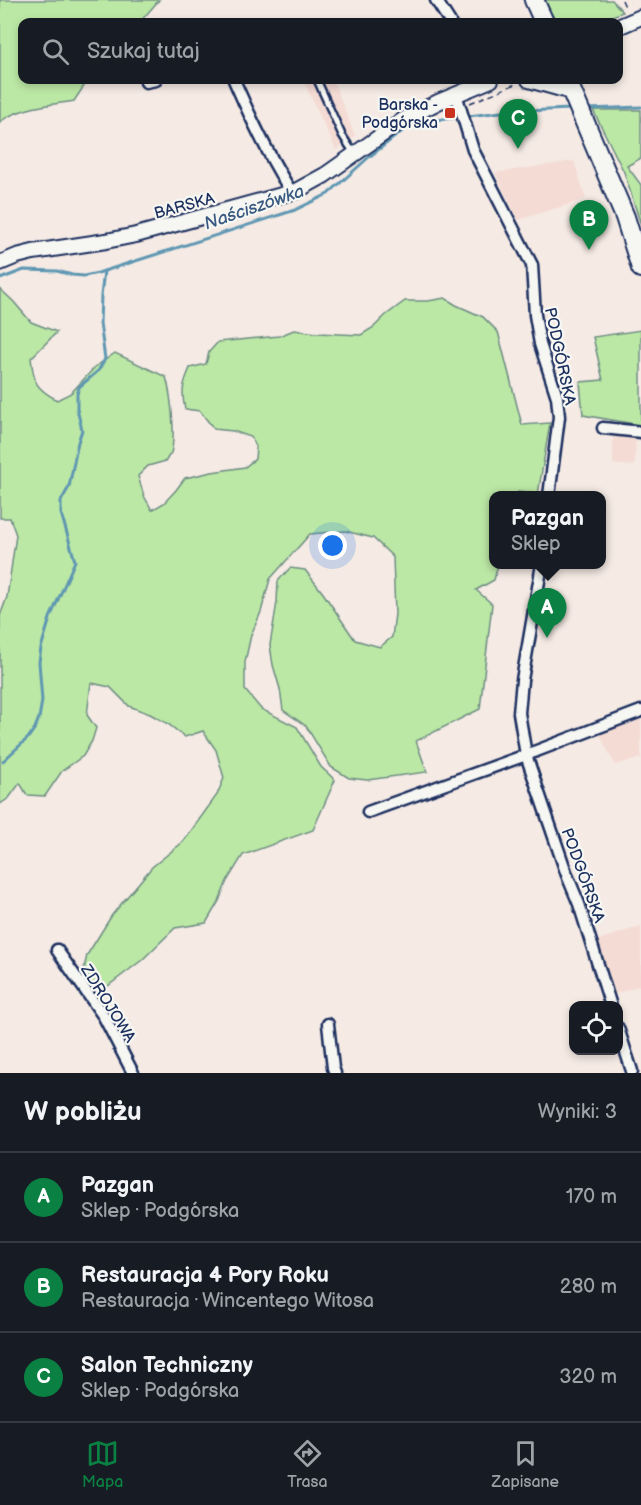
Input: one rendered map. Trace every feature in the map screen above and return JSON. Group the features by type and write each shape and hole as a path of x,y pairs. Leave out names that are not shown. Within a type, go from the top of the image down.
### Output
{"main road":[{"path":"534,0 542,18"},
{"path":"572,91 625,217 641,268"}],"street":[{"path":"436,0 447,18"},
{"path":"623,25 638,18"},
{"path":"236,84 275,167 292,193"},
{"name":"BARSKA","path":"0,263 33,252 136,235 292,193 326,175 403,120 424,108 459,105 479,84"},
{"path":"547,84 572,91"},
{"name":"PODGÓRSKA","path":"459,105 473,150 532,265 535,315 540,344 557,397 559,417 550,491"},
{"path":"603,428 641,432"},
{"name":"PODGÓRSKA","path":"541,569 522,680 519,713 526,755 579,904 610,1001"},
{"path":"368,812 641,711"},
{"name":"ZDROJOWA","path":"57,950 104,1017 133,1073"},
{"path":"327,1024 335,1073"},
{"path":"623,1041 634,1070"}],"lane":[{"path":"319,84 342,135 354,154"}],"path":[{"path":"459,105 515,84"}],"shaded area":[{"path":"305,84 335,84 355,136 336,150"},
{"path":"574,161 586,199 518,220 495,173"},
{"path":"613,436 636,439 634,466 613,464"},
{"path":"641,720 641,758 615,765 599,733"},
{"path":"641,926 641,985 612,995 596,941"}],"green space":[{"path":"0,0 159,0 143,18 18,18 18,84 85,84 74,101 26,110 0,122"},
{"path":"545,0 612,0 623,12 607,18 555,18"},
{"path":"593,110 641,110 641,158 627,166 641,185 641,225 624,172"},
{"path":"0,289 31,322 57,332 31,358 37,384 44,392 57,400 71,393 95,367 115,353 166,377 172,415 171,453 166,461 148,466 138,476 144,496 152,510 164,503 185,478 245,467 255,459 256,447 251,437 233,431 214,429 200,411 185,409 183,388 190,368 206,364 209,352 218,342 279,336 294,330 361,335 405,301 445,298 483,317 498,332 522,425 550,423 539,491 489,491 489,569 497,569 494,580 476,590 492,604 480,709 416,741 427,772 367,780 349,778 331,767 306,726 283,710 273,665 270,645 278,581 290,568 305,570 355,640 380,647 392,637 395,614 393,557 373,538 345,531 310,534 270,579 261,612 251,635 245,662 245,690 261,709 297,727 321,767 335,780 313,830 243,855 206,923 175,928 142,960 100,992 83,973 87,955 112,915 152,867 183,842 217,795 224,778 216,750 203,731 185,737 150,714 129,706 110,687 91,683 87,715 96,728 92,741 83,756 62,771 45,796 27,795 20,783 9,798 0,804 0,616 7,597 16,535 10,518 0,518"},
{"path":"641,330 641,425 583,415 580,382 603,380 593,337"}],"waterway":[{"name":"Naściszówka","path":"587,109 641,107"},
{"name":"Naściszówka","path":"0,279 24,270 57,271 84,276 98,273 295,210 328,194 369,157 406,128 416,124 501,112 571,109"},
{"path":"3,761 28,738 39,718 42,701 39,662 41,648 50,618 75,561 61,513 61,501 69,487 82,430 77,409 79,387 98,371 105,359 100,323 104,271"}],"place":[{"name":"Barska - Podgórska","path":"450,113"},
{"name":"Salon Techniczny","path":"518,149"},
{"name":"Restauracja 4 Pory Roku","path":"589,250"},
{"name":"Pazgan","path":"547,638"}]}
